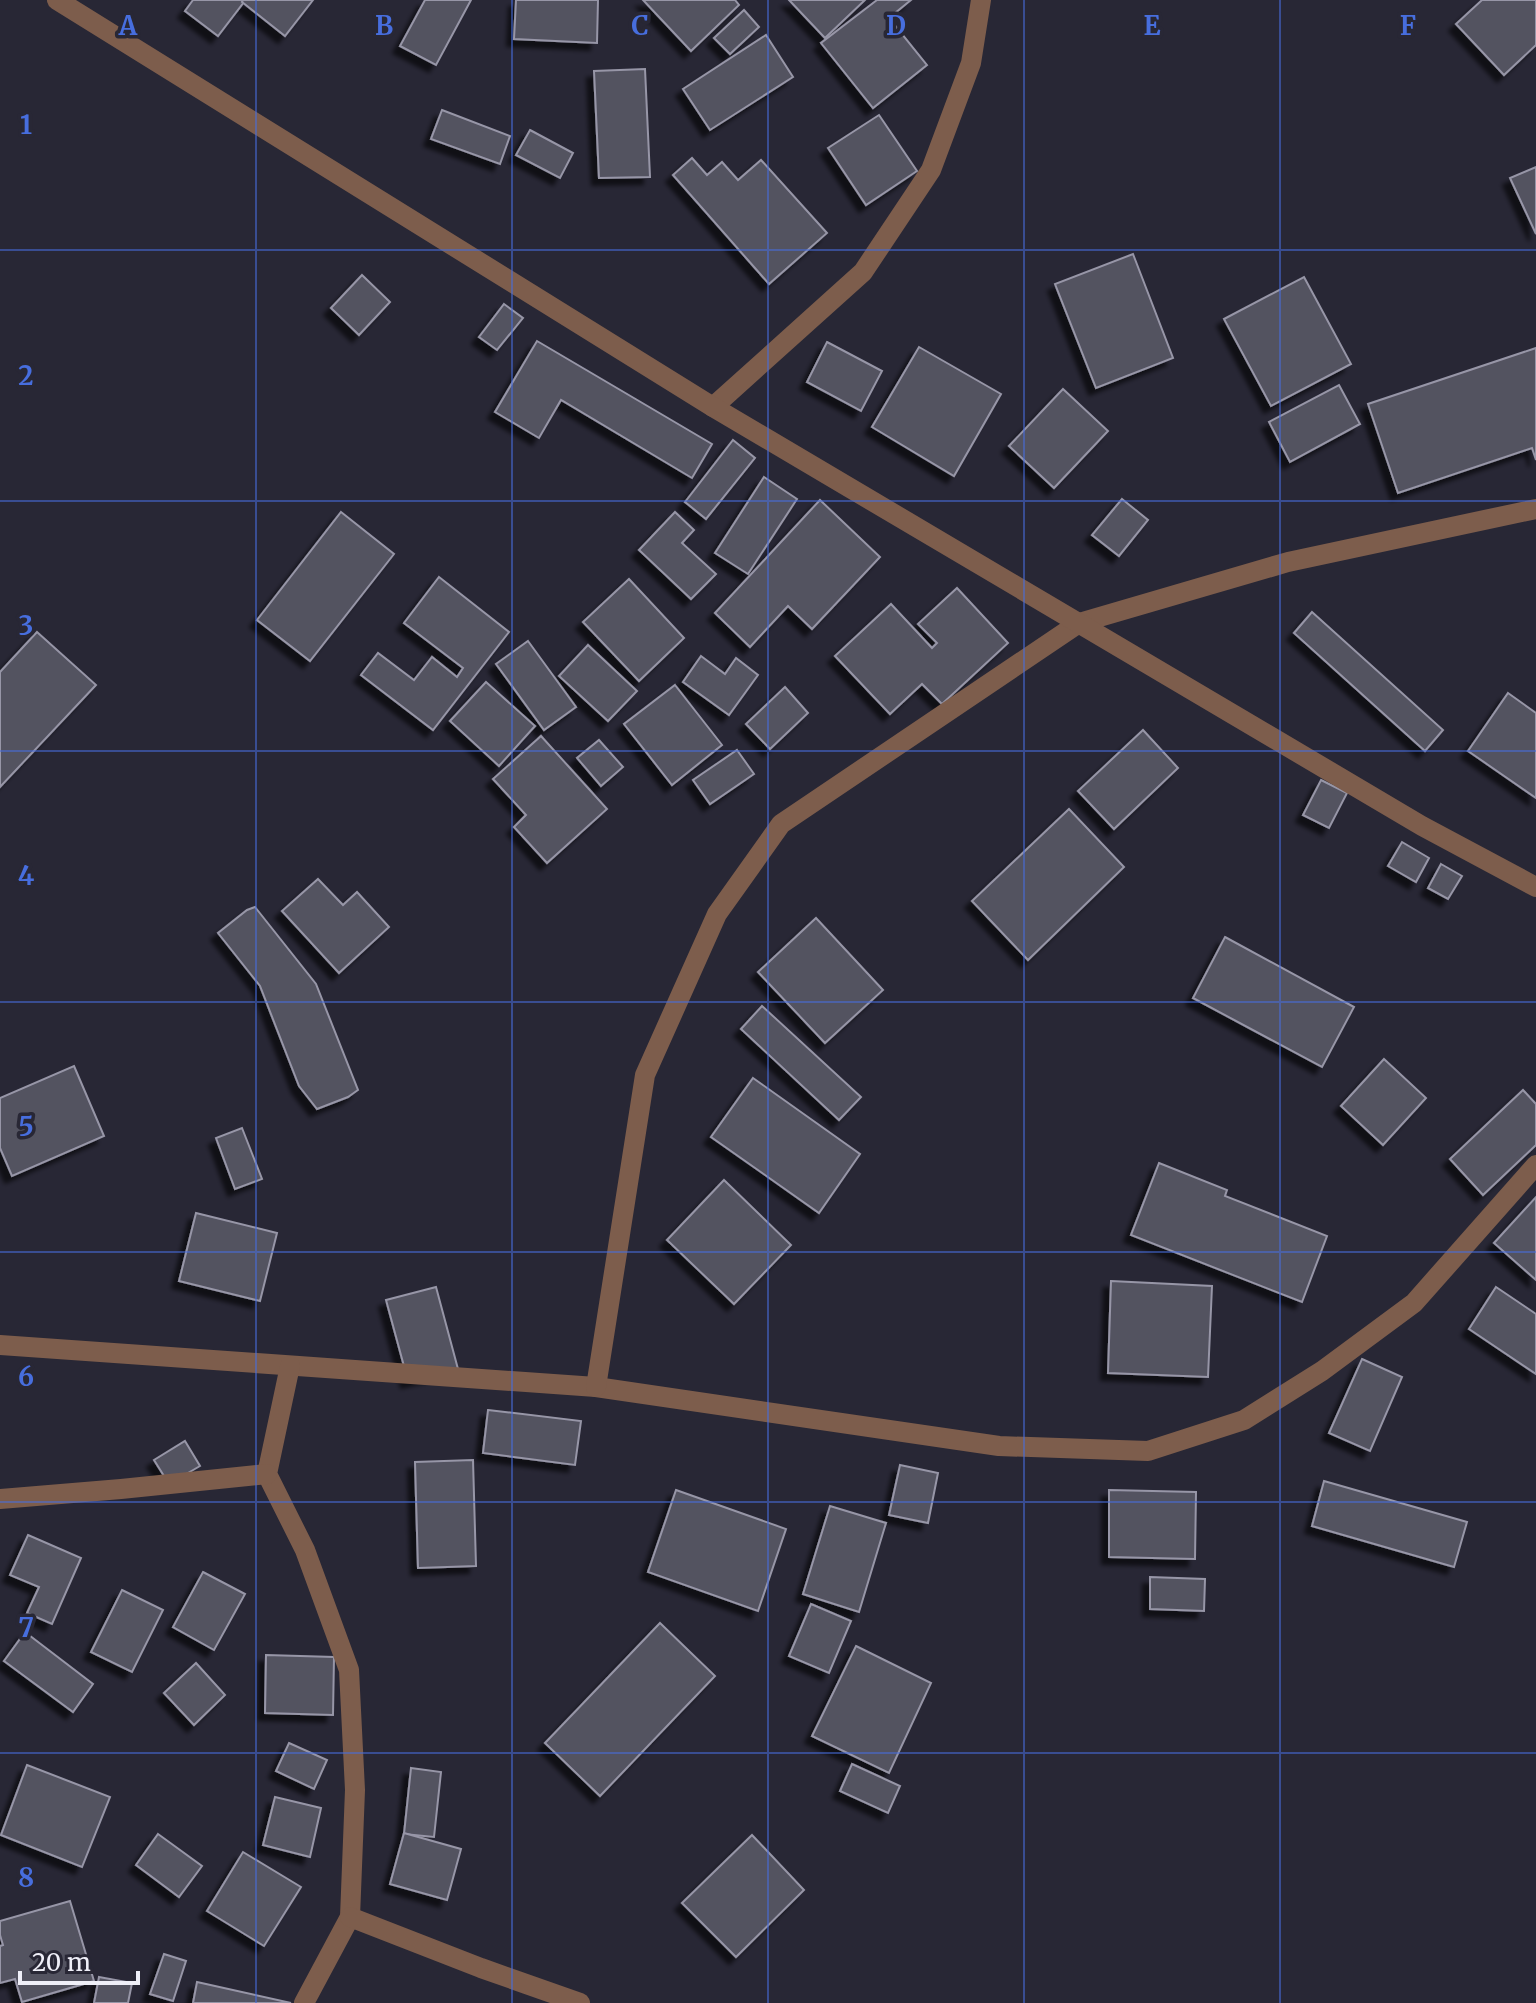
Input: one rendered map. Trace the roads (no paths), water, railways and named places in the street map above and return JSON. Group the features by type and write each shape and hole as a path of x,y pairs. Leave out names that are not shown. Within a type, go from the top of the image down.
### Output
{"street":[{"path":"57,0 713,407 1422,826 1536,887"},
{"path":"713,407 863,272 931,170 971,63 981,0"},
{"path":"596,1387 645,1075 717,914 781,824 1079,623 1288,562 1536,509"},
{"path":"0,1345 596,1387 999,1446 1148,1451 1244,1420 1322,1371 1414,1303 1536,1165"},
{"path":"290,1366 267,1474 305,1550 349,1670 355,1790 350,1917 304,2003"},
{"path":"0,1499 267,1474"},
{"path":"350,1917 580,2003"}]}
